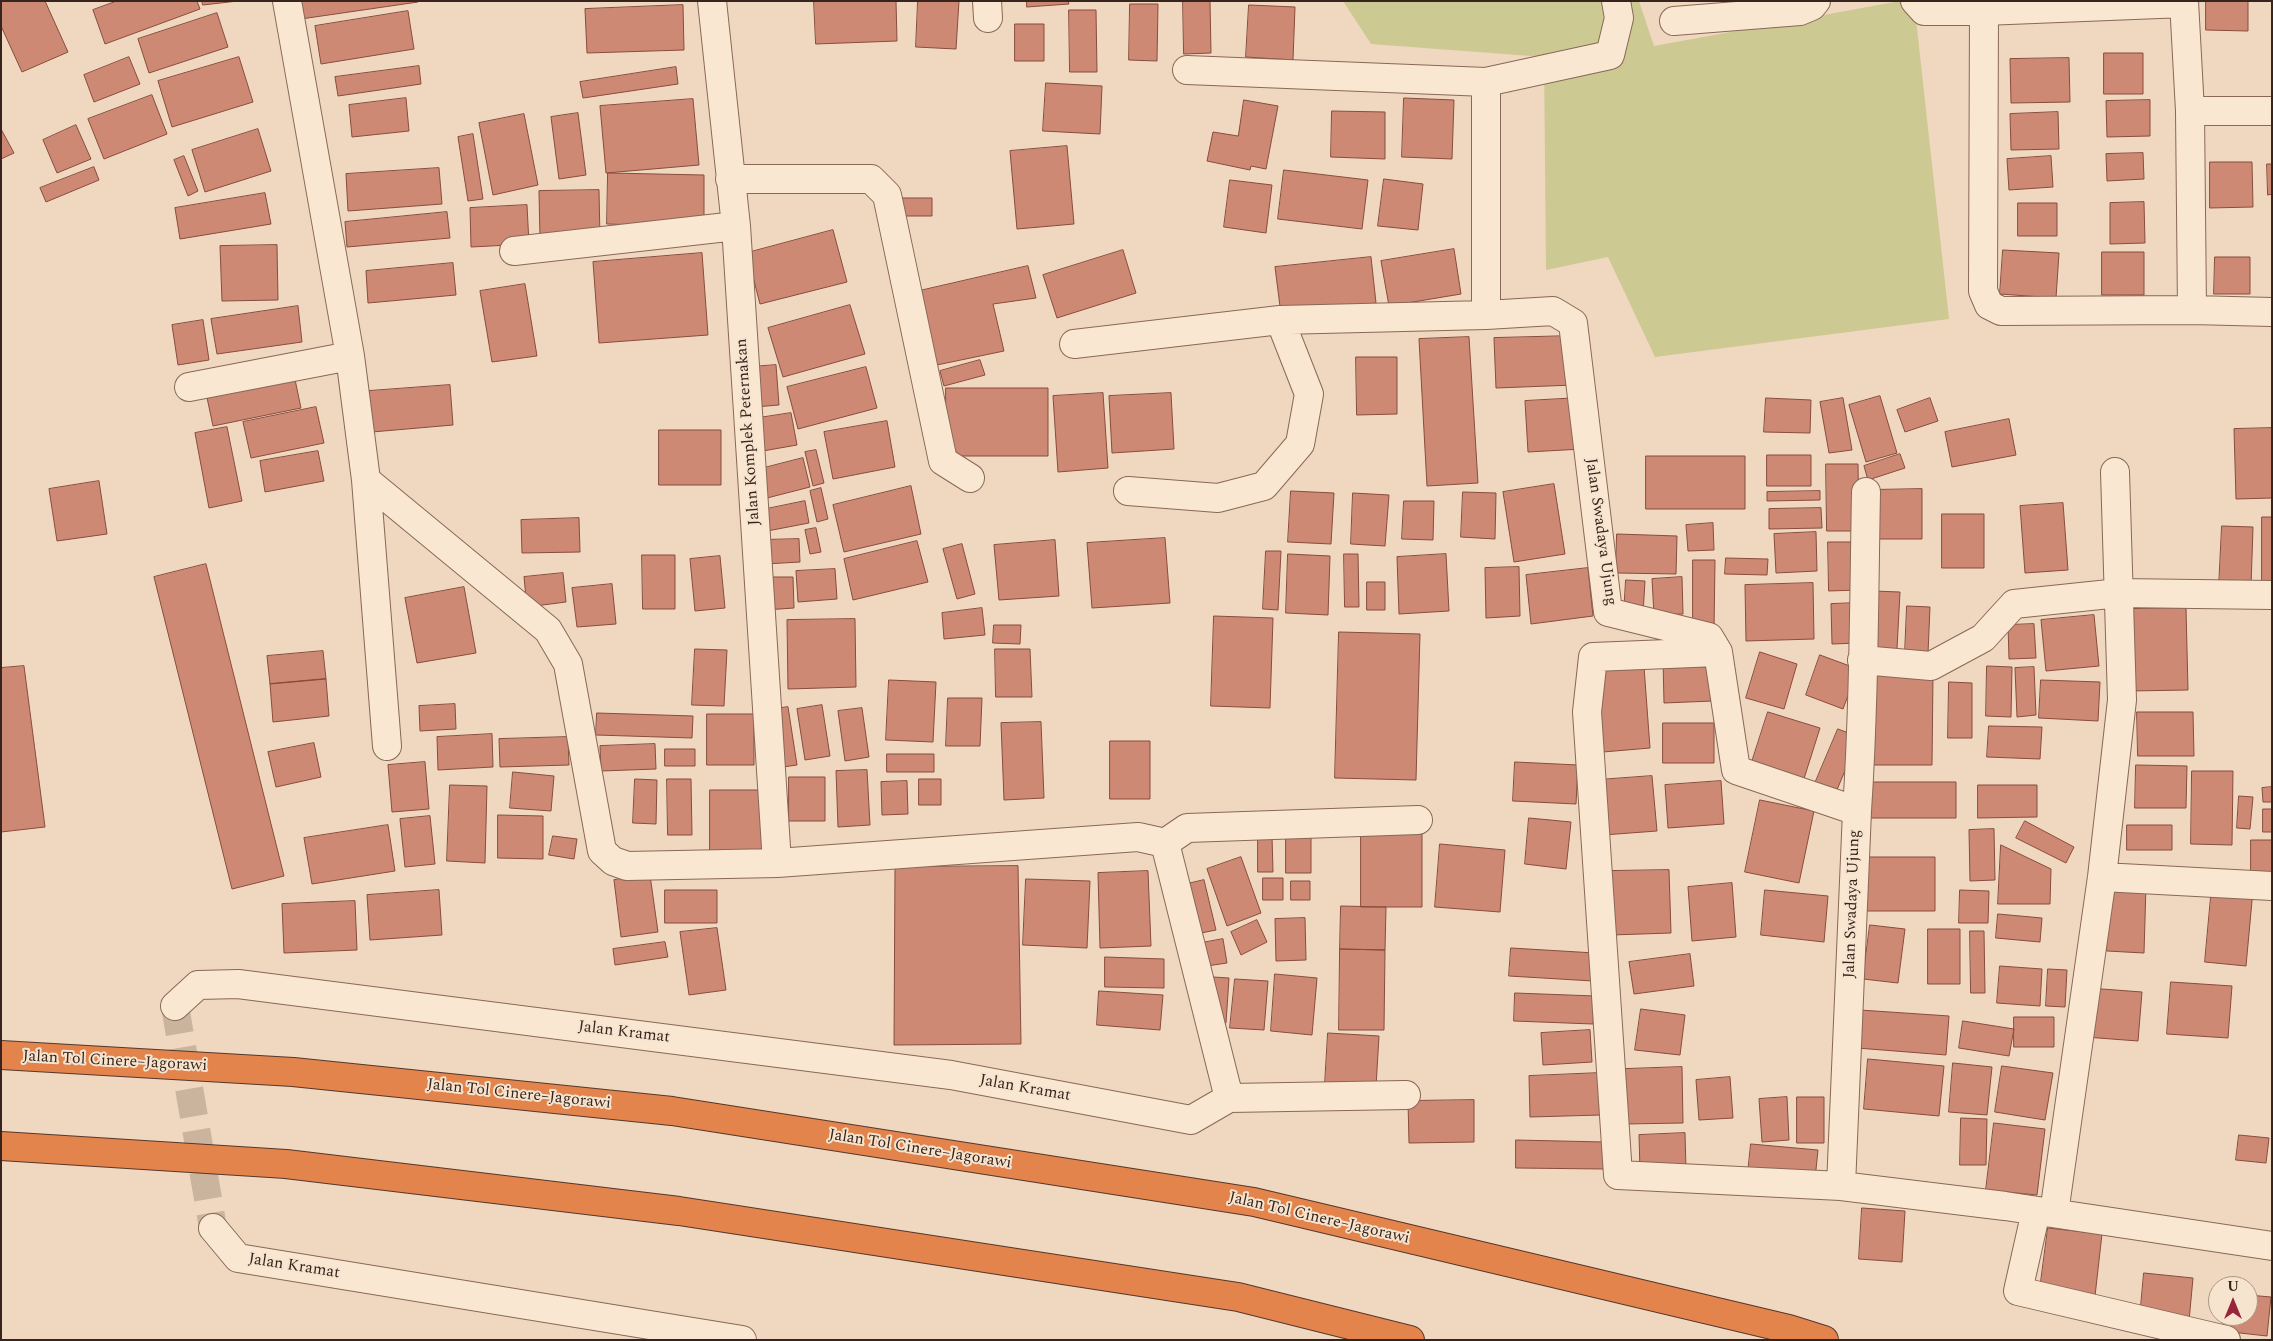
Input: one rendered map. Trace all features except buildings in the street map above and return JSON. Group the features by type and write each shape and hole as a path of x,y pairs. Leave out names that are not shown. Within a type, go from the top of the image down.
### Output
{"highway":[{"name":"Jalan Tol Cinere–Jagorawi","path":"1,1055 293,1072 672,1111 1254,1202 1779,1327 1824,1340"},
{"path":"1,1146 286,1164 680,1211 1238,1297 1410,1340"}],"street":[{"path":"287,1 350,356 366,480 387,746"},
{"name":"Jalan Komplek Peternakan","path":"712,1 736,226 777,863"},
{"path":"1187,70 1486,82 1610,55 1619,18 1616,1"},
{"path":"1674,21 1800,11 1812,6 1816,1"},
{"path":"1915,1 1918,7 1924,11 1984,11 2184,2 2190,111 2192,310"},
{"path":"1984,11 1983,291 1989,304 2001,311 2192,310 2272,312"},
{"path":"1074,344 1280,320 1486,315 1486,82"},
{"path":"2190,111 2272,111"},
{"path":"730,179 871,179 887,195 943,461 970,478"},
{"path":"514,251 736,226"},
{"name":"Jalan Swadaya Ujung","path":"1486,315 1553,311 1573,323 1608,612 1709,637 1718,652 1736,770 1857,812 1841,1186"},
{"path":"1128,491 1218,498 1264,486 1300,444 1309,394 1280,320"},
{"path":"189,387 350,356"},
{"path":"2115,472 2122,700 2102,877 2045,1212 2018,1291 2226,1340"},
{"path":"366,480 548,630 568,664 602,851 613,861 627,866 777,863 1138,837 1165,843 1187,828 1418,820"},
{"path":"1857,812 1862,732 1866,492"},
{"path":"1862,660 1931,666 1983,638 2014,604 2119,593 2272,595"},
{"path":"1718,652 1593,657 1587,712 1618,1175 1841,1186 2005,1206 2272,1246"},
{"path":"1165,843 1229,1098 1406,1095"},
{"path":"2102,877 2272,886"},
{"name":"Jalan Kramat","path":"175,1006 198,985 238,984 951,1075 1192,1120 1229,1098"},
{"name":"Jalan Kramat","path":"213,1228 238,1258 742,1340"}],"shaded area":[{"path":"1343,1 1639,1 1654,46 1900,1 1914,1 1949,319 1655,357 1608,257 1546,270 1544,57 1371,44"}],"tunnel":[{"path":"175,1006 213,1228"}]}
